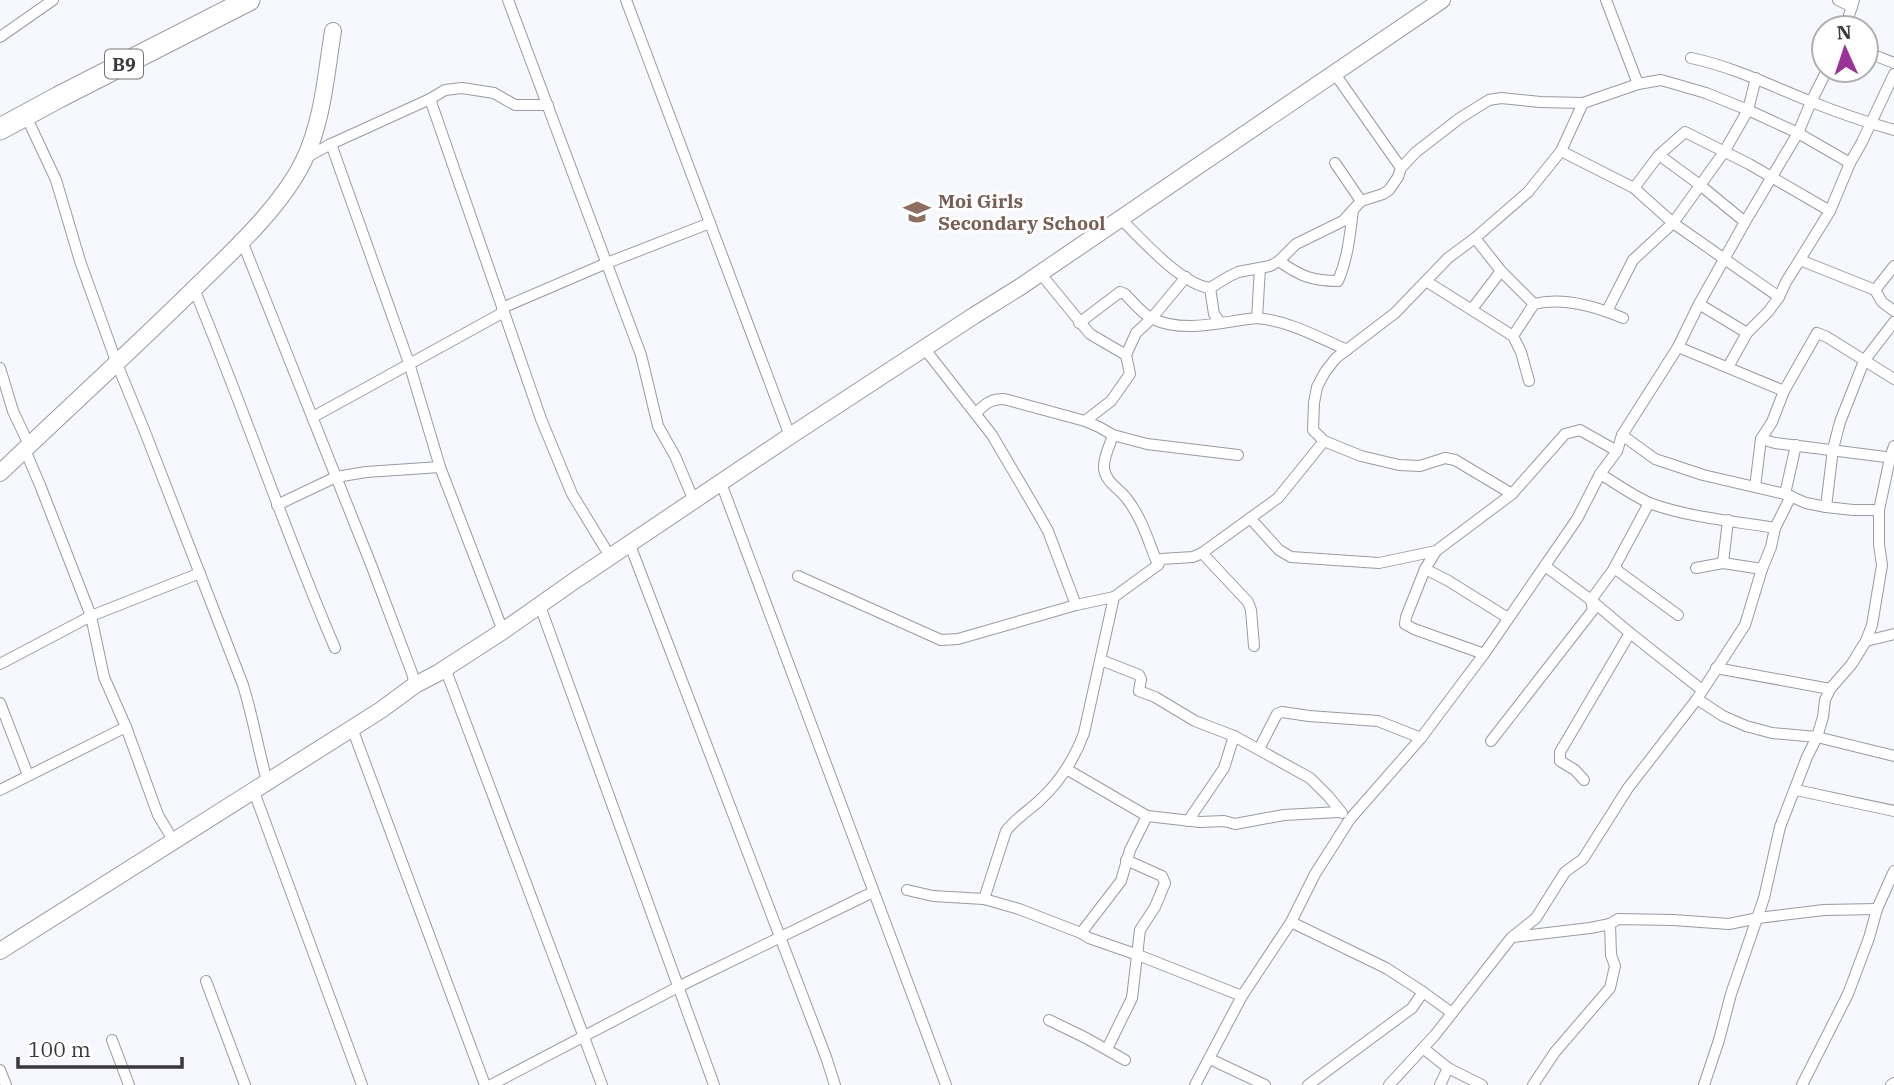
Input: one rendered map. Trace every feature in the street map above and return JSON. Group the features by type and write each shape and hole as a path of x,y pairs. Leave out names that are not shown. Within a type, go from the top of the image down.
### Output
{"highway":[{"name":"B9","path":"0,130 249,0"}],"main road":[{"path":"0,951 503,631 790,436 1121,219 1442,0"},
{"path":"0,473 194,289 242,241 293,182 318,122 333,31"}],"street":[{"path":"0,37 53,0"},
{"path":"508,0 641,355 659,426 694,500"},
{"path":"626,0 790,436"},
{"path":"1606,0 1638,83"},
{"path":"1838,0 1853,3"},
{"path":"1691,58 1717,63 1811,102 1894,130"},
{"path":"1335,74 1401,168"},
{"path":"1728,367 1747,333 1779,297 1830,211 1850,163 1894,74"},
{"path":"1607,311 1633,260 1673,223 1724,152 1748,110 1756,78"},
{"path":"1121,219 1165,263 1202,287 1210,288 1238,272 1270,266 1296,244 1343,221 1357,205 1389,190 1401,168 1426,143 1489,100 1500,98 1583,103 1638,83 1661,80 1706,93 1748,110 1798,132 1850,163"},
{"path":"1195,1085 1242,996 1291,922 1315,874 1350,819 1421,738 1484,654 1577,519 1600,474 1617,451 1622,435 1678,347 1724,259 1798,132 1820,84"},
{"path":"305,158 445,90 462,88 494,93 515,105 548,104"},
{"path":"430,99 541,419 572,494 611,558"},
{"path":"1512,494 1455,460 1445,458 1420,466 1399,465 1361,456 1324,441 1314,430 1314,403 1317,387 1336,358 1395,313 1448,258 1528,191 1561,151 1583,103"},
{"path":"26,116 56,180 80,261 117,364 243,685 261,760 260,785 362,1085"},
{"path":"1634,188 1659,155 1685,132 1749,164 1830,211"},
{"path":"331,144 409,363 440,467 503,631"},
{"path":"1561,151 1634,188 1673,223 1779,297"},
{"path":"1659,155 1745,222"},
{"path":"1279,261 1305,277 1317,281 1338,281 1349,246 1357,205 1335,163"},
{"path":"313,417 446,345 503,310 607,263 710,223"},
{"path":"1475,238 1501,271 1534,304"},
{"path":"242,241 313,417 415,685"},
{"path":"1800,260 1875,290 1882,302 1894,311"},
{"path":"1875,290 1894,266"},
{"path":"1257,318 1260,268"},
{"path":"1472,309 1501,271"},
{"path":"1040,273 1090,334 1126,355"},
{"path":"1086,421 1111,401 1130,374 1126,355 1136,333 1186,277"},
{"path":"1426,281 1513,336 1521,352 1529,381"},
{"path":"1210,288 1214,314 1220,322"},
{"path":"194,289 335,648"},
{"path":"1079,323 1120,292 1151,319 1173,326 1257,318 1284,323 1347,349"},
{"path":"1513,336 1534,304 1543,302 1607,311 1623,318"},
{"path":"1699,304 1747,333"},
{"path":"1826,507 1838,429 1864,360 1894,322"},
{"path":"1755,487 1761,439 1817,333 1894,379"},
{"path":"1678,347 1784,391"},
{"path":"924,348 992,435 1048,531 1076,605"},
{"path":"0,369 40,485 91,616 104,677 126,727 158,815 173,840"},
{"path":"976,413 986,403 1003,399 1086,421 1113,435 1168,448 1238,455"},
{"path":"1484,654 1405,624 1426,569 1436,551 1512,494 1565,434 1580,430 1617,451"},
{"path":"1113,435 1105,458 1104,472 1139,518 1158,565"},
{"path":"1622,435 1655,459 1703,475 1826,507 1879,510"},
{"path":"1761,439 1892,458"},
{"path":"798,576 941,640 958,639 1076,605 1114,597 1158,565 1161,559 1193,557 1202,553 1278,498 1324,441"},
{"path":"1390,1085 1452,1013 1511,938 1536,918 1565,872 1583,859 1628,788 1700,694 1745,625 1788,495 1796,445"},
{"path":"1704,1085 1731,994 1758,918 1780,827 1817,737 1825,700 1830,689 1851,665 1866,641 1876,609 1882,565 1879,510 1894,446"},
{"path":"277,505 336,478 366,472 440,467"},
{"path":"1600,474 1649,503 1702,518 1775,528"},
{"path":"721,483 946,1085"},
{"path":"1491,741 1593,610 1591,600 1614,568 1649,503"},
{"path":"1250,518 1279,550 1291,557 1379,563 1436,551"},
{"path":"1723,563 1728,520"},
{"path":"630,545 835,1085"},
{"path":"1202,553 1248,602 1254,646"},
{"path":"1696,568 1723,563 1762,569"},
{"path":"1882,565 1894,565"},
{"path":"1545,566 1591,600 1723,716 1772,733 1817,737 1894,756"},
{"path":"1614,568 1678,615"},
{"path":"1426,569 1508,618"},
{"path":"0,664 91,616 200,573"},
{"path":"984,899 1006,831 1041,800 1068,770 1084,733 1114,597"},
{"path":"540,606 714,1085"},
{"path":"1584,780 1576,770 1559,761 1560,752 1630,633"},
{"path":"1866,641 1894,634"},
{"path":"1101,660 1139,675 1139,691 1195,721 1234,736 1310,778 1339,812 1350,819"},
{"path":"445,668 601,1085"},
{"path":"1716,668 1830,689"},
{"path":"0,703 28,775"},
{"path":"1259,749 1278,714 1283,712 1378,721 1421,738"},
{"path":"0,790 126,727"},
{"path":"352,728 485,1085"},
{"path":"1188,821 1224,768 1234,736"},
{"path":"1068,770 1147,816 1235,824 1284,815 1339,812"},
{"path":"1796,790 1894,811"},
{"path":"1081,933 1121,881 1126,860 1147,816"},
{"path":"1107,1049 1132,998 1140,930 1165,883 1162,876 1126,860"},
{"path":"1802,1085 1848,994 1877,909 1894,871"},
{"path":"907,890 933,896 984,899 1018,909 1081,933 1089,939 1138,955 1242,996"},
{"path":"491,1085 678,987 873,892"},
{"path":"1511,938 1574,931 1610,924 1618,919 1729,924 1824,910 1877,909"},
{"path":"1291,922 1386,968 1452,1013"},
{"path":"1533,1085 1555,1052 1610,988 1615,967 1611,955 1610,924"},
{"path":"206,981 246,1085"},
{"path":"1308,1085 1412,1008 1423,992"},
{"path":"1049,1020 1125,1060"},
{"path":"112,1040 129,1085"},
{"path":"1423,1048 1448,1068 1482,1085"},
{"path":"1210,1059 1265,1085"},
{"path":"1440,1085 1448,1068"},
{"path":"0,1070 6,1085"}],"place":[{"name":"Moi Girls Secondary School","path":"917,212"}]}
